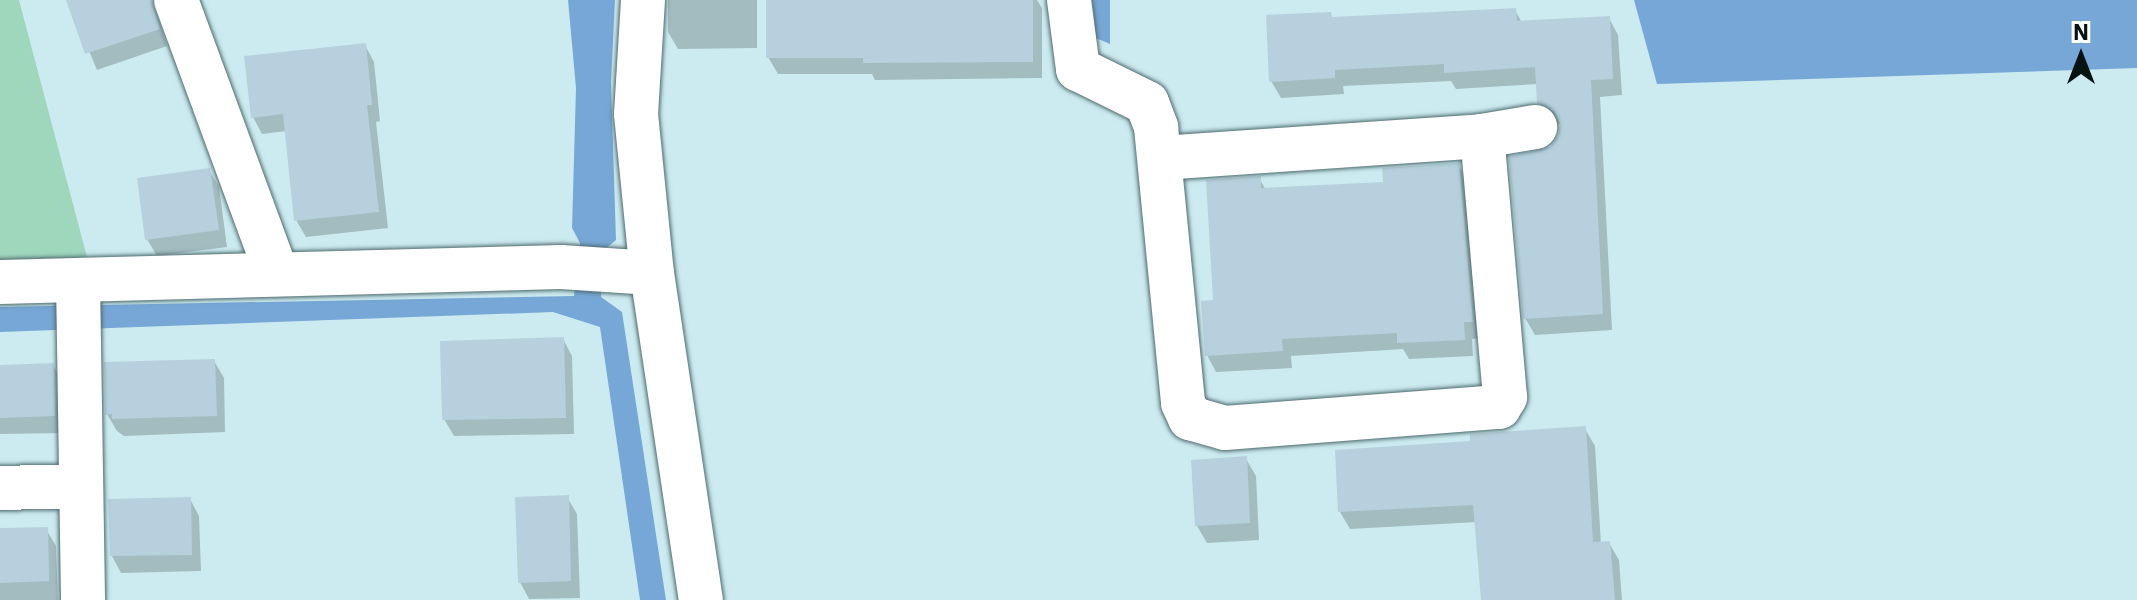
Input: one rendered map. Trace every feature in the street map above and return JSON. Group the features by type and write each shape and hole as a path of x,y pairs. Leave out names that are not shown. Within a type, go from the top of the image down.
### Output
{"street":[{"path":"176,0 277,274"},
{"path":"643,0 636,114 652,273 701,600"},
{"path":"1069,0 1078,69 1147,103 1161,158 1183,403 1190,418 1225,428 1499,407 1505,397 1482,136"},
{"path":"1161,158 1482,136 1535,127"},
{"path":"0,282 561,267 652,273"},
{"path":"78,280 83,600"},
{"path":"0,488 81,486"}],"green space":[{"path":"0,0 19,0 87,257 0,262"}],"water":[{"path":"568,0 615,0 611,83 616,240 603,251 601,297 622,312 666,600 640,600 600,327 553,312 0,332 0,307 574,296 580,243 572,228 576,88"},
{"path":"1092,0 1110,0 1110,44 1096,38"},
{"path":"1634,0 2137,0 2137,68 1657,84"}],"building":[{"path":"66,0 152,0 160,29 85,54"},
{"path":"766,0 1033,0 1033,62 863,63 863,58 766,58"},
{"path":"1516,8 1517,21 1610,16 1613,79 1591,80 1603,314 1523,319 1509,157 1550,147 1558,136 1560,124 1554,111 1537,103 1535,67 1444,73 1444,64 1335,70 1335,78 1269,82 1266,15 1331,12 1332,17"},
{"path":"366,43 372,105 367,105 379,212 294,221 283,114 251,118 244,56"},
{"path":"1459,163 1473,322 1464,322 1465,340 1397,343 1397,333 1282,339 1283,351 1205,356 1201,301 1213,300 1206,180 1261,176 1261,188 1383,182 1382,168"},
{"path":"210,168 219,230 145,240 137,178"},
{"path":"564,337 566,418 442,420 440,341"},
{"path":"215,359 217,416 112,419 112,414 105,415 104,362"},
{"path":"54,363 55,416 0,418 0,365"},
{"path":"1586,426 1593,542 1610,541 1615,600 1481,600 1473,505 1338,512 1335,450 1470,441 1470,434"},
{"path":"1247,456 1250,523 1195,526 1191,460"},
{"path":"569,495 571,581 518,583 515,497"},
{"path":"191,497 192,555 110,556 108,499"},
{"path":"48,527 49,581 0,583 0,528"}]}
